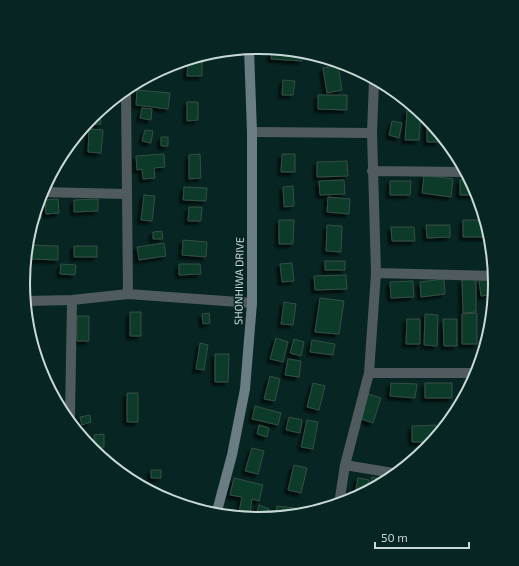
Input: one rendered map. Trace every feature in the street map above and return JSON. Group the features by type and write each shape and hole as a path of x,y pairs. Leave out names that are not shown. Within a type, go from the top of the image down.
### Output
{"street":[{"name":"SHONHIWA DRIVE","path":"218,509 232,455 245,389 252,303 252,132 249,54"},
{"path":"340,498 345,465 369,373 376,273 372,171 374,84"},
{"path":"126,96 128,294"},
{"path":"252,132 372,133"},
{"path":"372,171 460,172"},
{"path":"48,192 126,194"},
{"path":"376,273 489,276"},
{"path":"30,301 72,300 128,294 252,303"},
{"path":"68,410 72,300"},
{"path":"369,373 471,373"},
{"path":"345,465 389,472"}],"building":[{"path":"272,54 275,54 302,58 302,61 271,59"},
{"path":"202,61 202,76 187,76 188,65"},
{"path":"333,66 338,68 342,90 327,93 323,68"},
{"path":"283,80 295,81 293,95 282,95"},
{"path":"137,90 170,93 168,109 136,105"},
{"path":"318,95 347,95 347,110 318,109"},
{"path":"187,102 198,102 198,120 187,121"},
{"path":"142,108 152,109 151,120 140,118"},
{"path":"407,111 412,111 420,119 419,140 405,140"},
{"path":"100,118 101,124 94,125"},
{"path":"392,121 402,123 399,138 389,135"},
{"path":"427,126 439,140 439,142 427,142"},
{"path":"89,130 103,130 101,153 88,152"},
{"path":"145,130 153,131 151,143 142,141"},
{"path":"161,137 168,137 168,146 161,146"},
{"path":"164,154 165,167 154,168 155,178 143,179 142,169 137,170 136,156"},
{"path":"200,154 201,178 189,179 189,155"},
{"path":"282,154 295,154 295,172 281,172"},
{"path":"347,161 348,176 317,177 317,162"},
{"path":"424,175 453,179 451,197 422,193"},
{"path":"344,180 345,194 320,195 319,181"},
{"path":"460,180 464,180 472,195 460,195"},
{"path":"390,181 411,181 410,195 390,195"},
{"path":"293,186 294,206 284,207 283,187"},
{"path":"184,187 207,188 206,201 183,200"},
{"path":"144,195 155,196 152,221 141,220"},
{"path":"328,197 350,199 349,214 327,212"},
{"path":"58,199 59,213 46,214 45,200"},
{"path":"98,199 98,211 74,212 74,200"},
{"path":"189,207 202,207 201,221 188,221"},
{"path":"279,220 294,220 293,244 279,244"},
{"path":"463,220 480,220 485,237 463,237"},
{"path":"327,225 342,226 341,252 326,251"},
{"path":"426,225 450,225 450,237 427,238"},
{"path":"391,227 414,227 415,241 392,241"},
{"path":"162,231 163,239 153,239 153,232"},
{"path":"183,240 207,242 206,257 182,255"},
{"path":"164,243 166,256 139,260 137,247"},
{"path":"33,245 58,246 58,260 31,259"},
{"path":"74,246 97,246 97,257 74,257"},
{"path":"325,261 345,261 345,270 325,270"},
{"path":"292,263 294,281 282,282 280,264"},
{"path":"61,264 76,265 75,275 60,274"},
{"path":"179,264 200,264 201,274 179,275"},
{"path":"346,275 347,289 315,290 314,276"},
{"path":"444,279 445,294 421,297 420,282"},
{"path":"476,279 476,312 463,313 462,280"},
{"path":"487,280 489,295 481,296 479,281"},
{"path":"413,281 414,297 391,298 390,282"},
{"path":"320,298 344,301 339,334 315,332"},
{"path":"284,302 296,304 293,325 281,324"},
{"path":"130,312 141,312 141,336 130,336"},
{"path":"209,313 210,323 203,324 202,314"},
{"path":"477,313 477,344 462,344 462,314"},
{"path":"425,314 438,315 437,346 424,345"},
{"path":"77,316 89,316 89,341 77,341"},
{"path":"407,319 420,319 420,344 406,344"},
{"path":"443,319 457,319 457,346 444,346"},
{"path":"276,338 288,342 283,362 270,359"},
{"path":"294,339 304,342 301,356 290,353"},
{"path":"312,340 335,344 333,355 310,352"},
{"path":"200,343 208,345 204,370 196,369"},
{"path":"215,354 229,354 228,382 215,382"},
{"path":"288,359 301,361 299,377 285,375"},
{"path":"270,376 280,379 275,401 264,399"},
{"path":"313,383 325,386 319,410 307,407"},
{"path":"391,383 417,384 415,398 390,396"},
{"path":"425,383 452,383 452,398 425,398"},
{"path":"127,393 138,393 138,422 127,422"},
{"path":"368,394 381,398 373,423 361,419"},
{"path":"255,406 281,413 278,425 252,419"},
{"path":"90,415 91,422 82,425 80,417"},
{"path":"289,417 302,420 300,433 286,430"},
{"path":"307,420 318,422 313,449 301,447"},
{"path":"259,425 269,428 267,437 257,434"},
{"path":"436,425 436,430 425,442 412,442 412,426"},
{"path":"104,434 104,447 100,448 95,442 94,435"},
{"path":"252,448 264,451 258,474 245,471"},
{"path":"294,465 307,468 301,493 288,490"},
{"path":"151,470 161,470 161,478 151,478"},
{"path":"372,477 380,478 374,482 371,484"},
{"path":"234,478 263,485 259,501 252,499 250,512 239,512 242,497 230,495"},
{"path":"358,478 369,480 368,485 355,491"},
{"path":"259,505 269,509 268,512 257,512"},
{"path":"277,506 301,509 289,511 276,512"}]}
